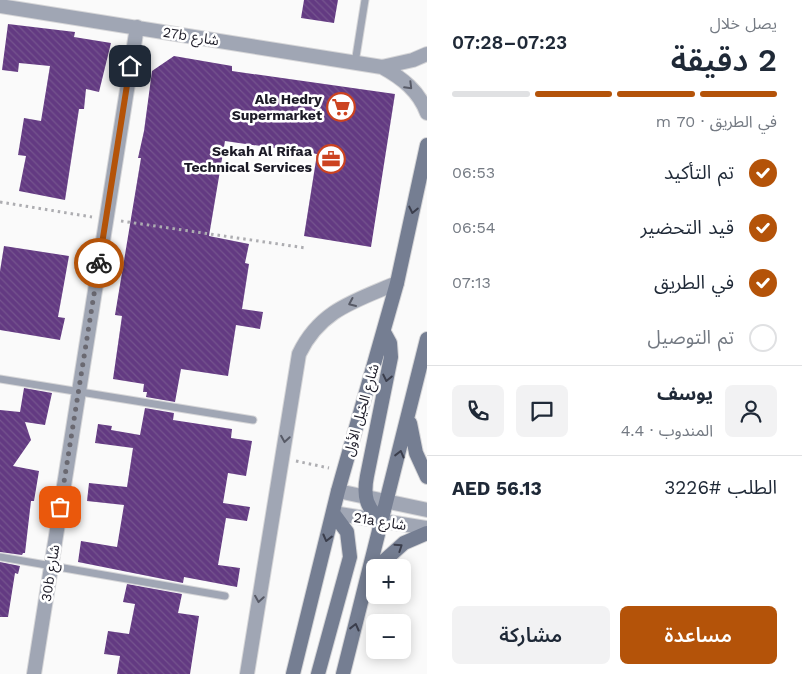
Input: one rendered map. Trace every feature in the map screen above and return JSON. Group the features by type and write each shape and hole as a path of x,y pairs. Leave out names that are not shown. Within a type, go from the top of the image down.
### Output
{"main road":[{"name":"شارع الخيل الأول","path":"293,674 338,491 397,284 427,145"},
{"path":"383,521 368,506 365,496 367,476 392,350 384,332"},
{"path":"373,559 427,339"},
{"path":"409,417 416,453 427,477"},
{"path":"318,674 350,557 347,532 333,513"},
{"path":"387,559 404,543 427,533"},
{"path":"344,674 366,586"}],"street":[{"name":"27b شارع","path":"0,6 382,67 399,76 414,90 427,113"},
{"name":"30b شارع","path":"34,674 137,27"},
{"name":"27b شارع","path":"382,67 406,63 427,54"},
{"path":"247,674 299,354 313,330 334,312 397,284"},
{"name":"21a شارع","path":"338,491 427,510"},
{"name":"21a شارع","path":"333,513 427,528"}],"lane":[{"path":"355,62 365,0"},
{"path":"0,378 253,420"},
{"path":"0,557 225,596"}],"path":[{"path":"0,202 306,248"}],"building":[{"path":"304,0 338,0 334,23 301,18"},
{"path":"8,24 75,32 74,37 111,43 99,92 86,89 84,109 79,109 65,200 19,191 26,156 18,155 24,118 41,121 50,66 19,63 18,72 2,70"},
{"path":"174,56 232,66 232,71 395,94 371,247 304,236 317,154 225,141 209,236 249,244 245,263 249,264 242,309 263,312 260,329 236,325 228,376 181,369 175,402 146,397 147,392 143,392 144,384 113,379 122,316 115,315 141,158 138,158 144,131 152,71"},
{"path":"4,246 69,256 58,317 65,318 60,340 0,330 0,271"},
{"path":"24,388 52,393 45,425 25,422 31,440 13,466 39,471 34,501 31,501 25,553 22,555 0,552 0,410 20,412"},
{"path":"145,408 174,413 173,420 232,429 231,438 252,441 246,476 228,473 223,503 250,507 247,521 226,518 218,565 240,568 237,587 184,577 183,583 78,562 81,541 117,547 124,505 87,501 89,483 127,487 133,448 95,443 98,424 112,426 111,430 140,435"},
{"path":"0,562 20,566 18,574 15,573 8,617 0,617"},
{"path":"127,584 182,594 178,613 199,616 190,674 117,674 120,656 104,654 108,631 129,634 135,604 123,602"}],"way so far":[{"path":"60,507 99,263"}],"place":[{"name":"Ale Hedry Supermarket","path":"341,107"},
{"name":"Sekah Al Rifaa Technical Services","path":"331,159"}],"route":[{"path":"99,263 130,66"}]}
